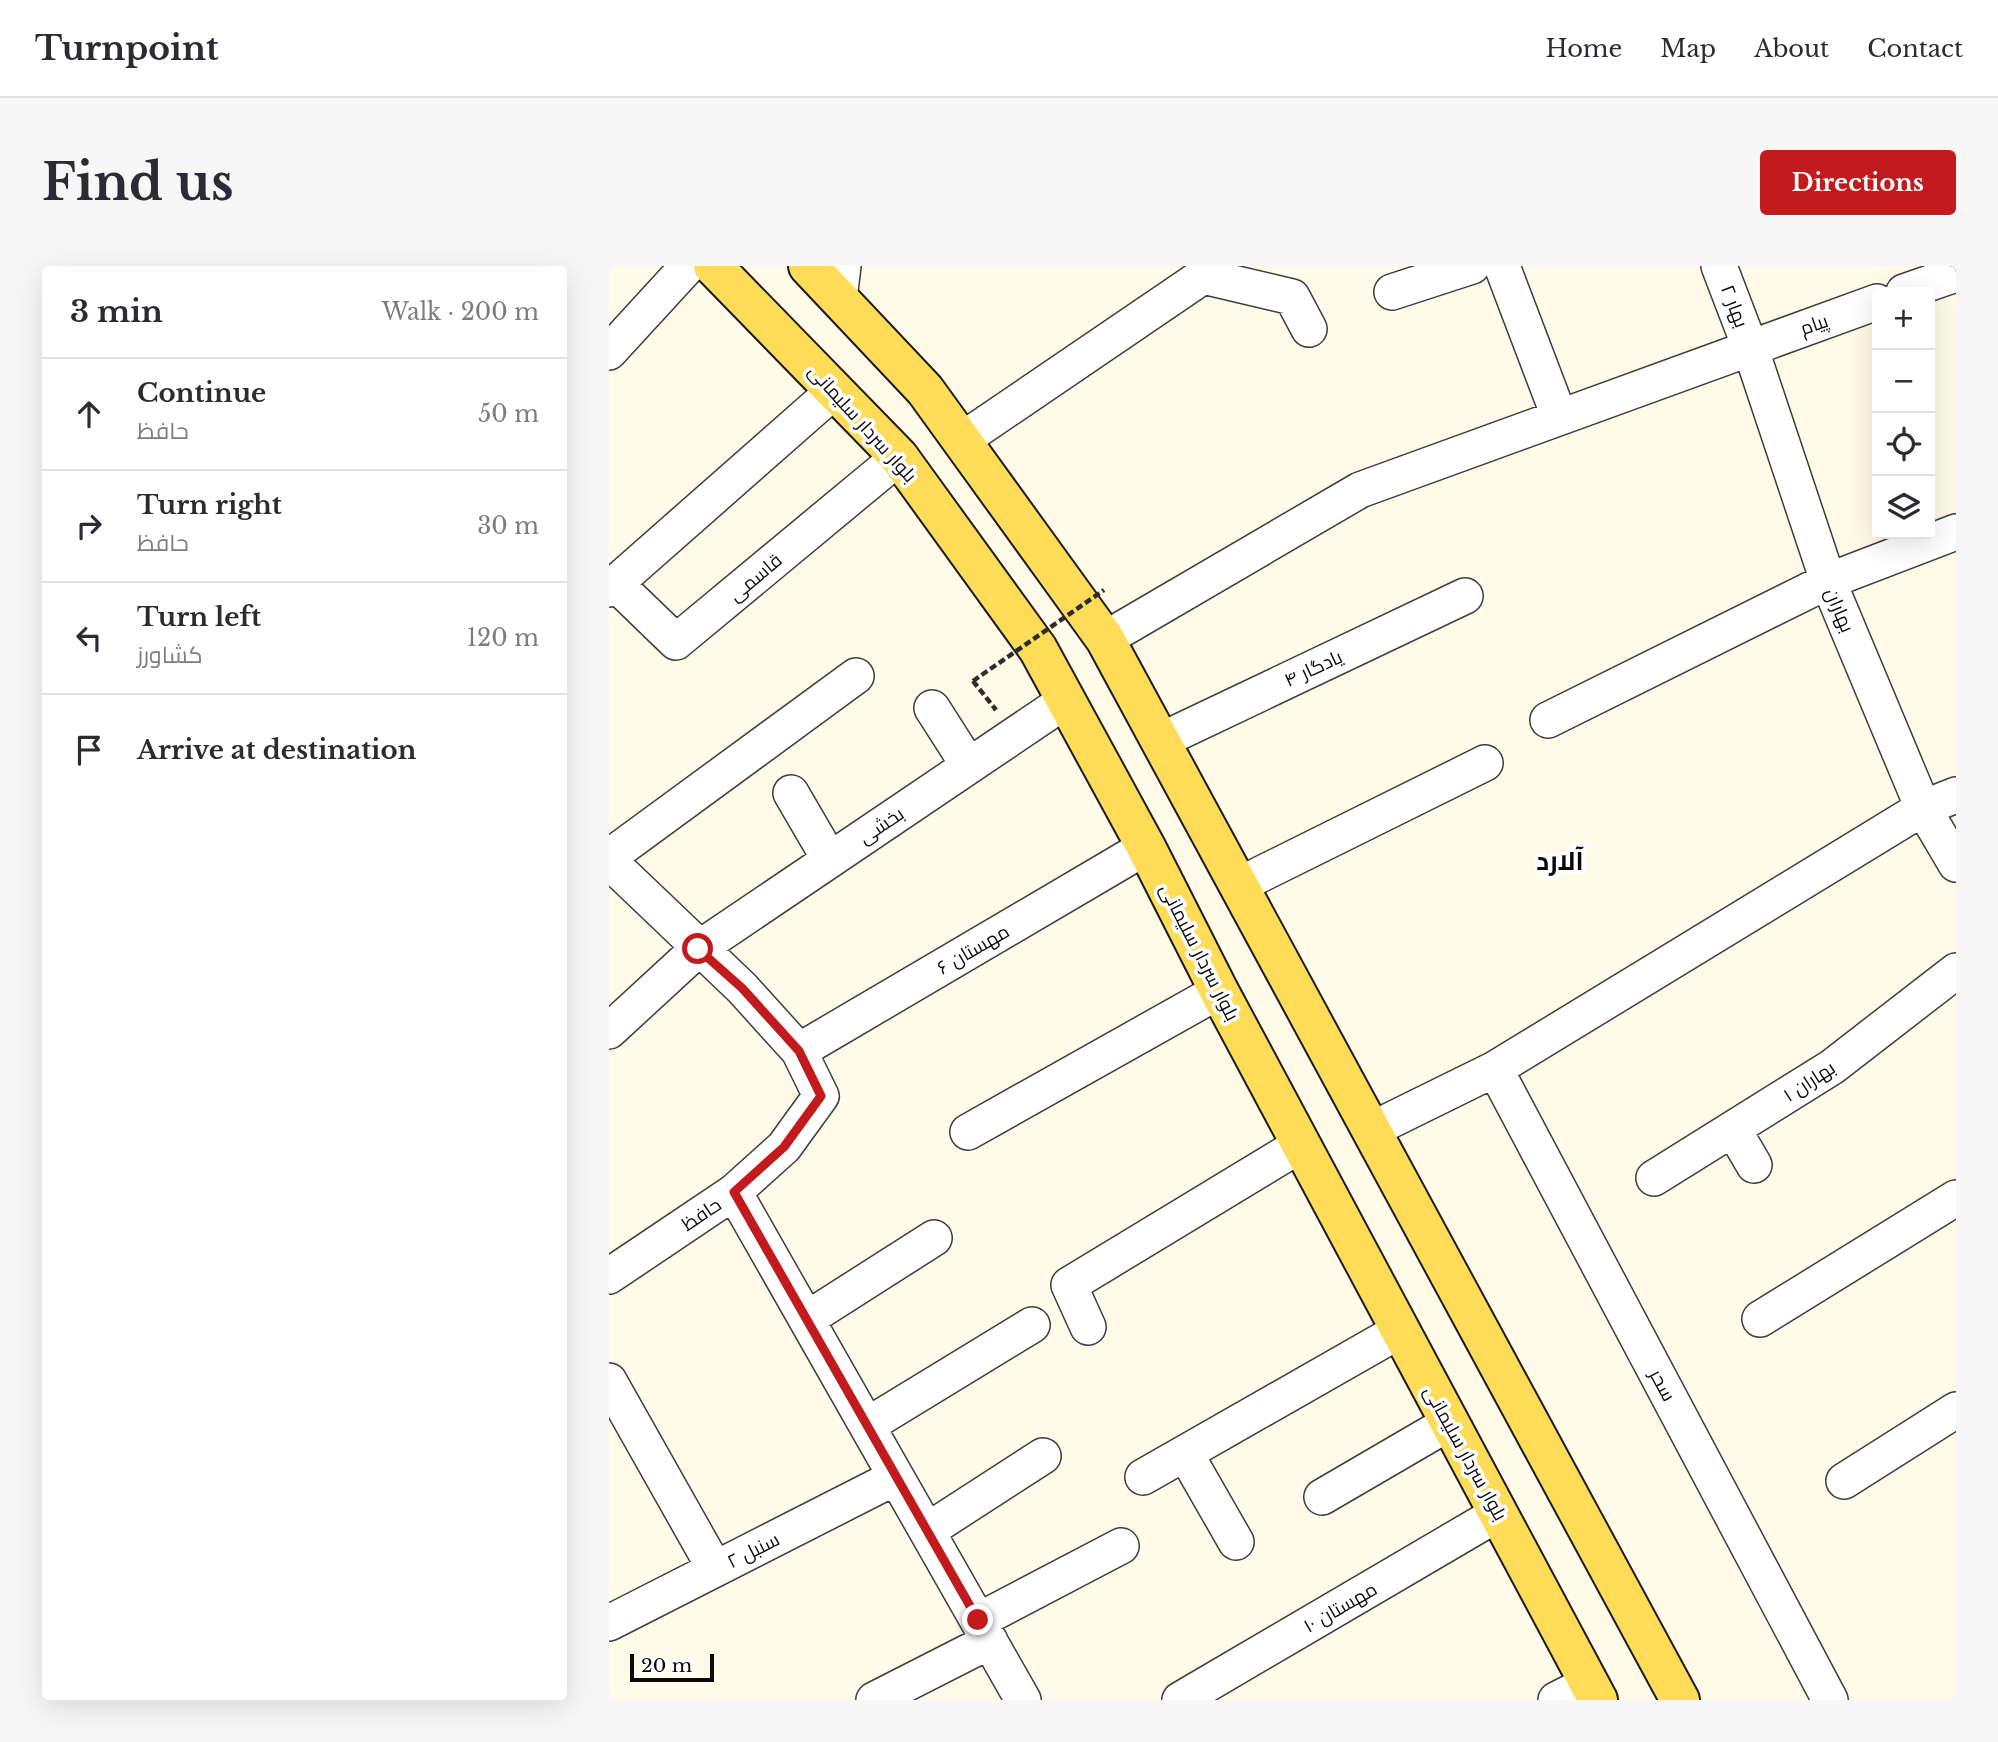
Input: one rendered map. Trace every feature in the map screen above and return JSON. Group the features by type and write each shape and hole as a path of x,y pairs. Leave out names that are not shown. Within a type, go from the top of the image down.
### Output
{"main road":[{"name":"بلوار سردار سلیمانی","path":"713,266 899,457 1038,649 1146,847 1399,1331 1499,1513 1581,1694"},
{"path":"808,266 841,282 962,440 1105,639 1680,1700"}],"street":[{"path":"609,352 688,266"},
{"path":"1392,292 1472,266"},
{"path":"1503,266 1559,416"},
{"name":"بهار ۲","path":"1719,266 1750,346"},
{"path":"962,440 1204,271 1291,297 1310,329"},
{"path":"1918,287 1956,274"},
{"name":"پیام","path":"1105,639 1360,490 1872,304"},
{"name":"بهاران","path":"1750,346 1828,581 1923,808 1956,864"},
{"path":"612,586 835,390"},
{"name":"قاسمی","path":"612,586 677,642 899,457"},
{"path":"1548,720 1828,581 1956,532"},
{"name":"یادگار ۴","path":"1160,741 1465,596"},
{"path":"609,859 856,676"},
{"name":"بخشی","path":"609,1031 698,949 1065,701"},
{"path":"932,708 969,766"},
{"path":"1239,886 1485,762"},
{"path":"791,793 830,860"},
{"path":"1371,1130 1495,1069 1923,808 1956,795"},
{"name":"مهستان ۶","path":"799,1051 1146,847"},
{"name":"حافظ","path":"609,859 698,949 742,988 799,1051 821,1096 784,1147 734,1192 609,1276"},
{"name":"بهاران ۱","path":"1654,1178 1832,1067 1956,971"},
{"path":"968,1132 1219,991"},
{"name":"سحر","path":"1495,1069 1830,1700"},
{"path":"1733,1129 1754,1164"},
{"path":"1088,1327 1069,1285 1300,1145"},
{"path":"734,1192 1023,1700"},
{"path":"1760,1319 1956,1198"},
{"path":"807,1319 934,1238"},
{"path":"868,1425 1032,1325"},
{"path":"1143,1477 1399,1331"},
{"path":"609,1381 715,1569"},
{"path":"1844,1481 1956,1410"},
{"path":"1322,1497 1449,1423"},
{"path":"1185,1453 1236,1542"},
{"path":"927,1531 1043,1456"},
{"name":"سنبل ۲","path":"609,1623 896,1477"},
{"name":"مهستان ۱۰","path":"1180,1700 1499,1513"},
{"path":"874,1700 1121,1546"}],"path":[{"path":"1001,716 973,681 1104,590"}],"district":[{"name":"آلارد","path":"1560,861"}],"route":[{"path":"698,949 742,988 799,1051 821,1096 784,1147 734,1192 978,1620"}]}
